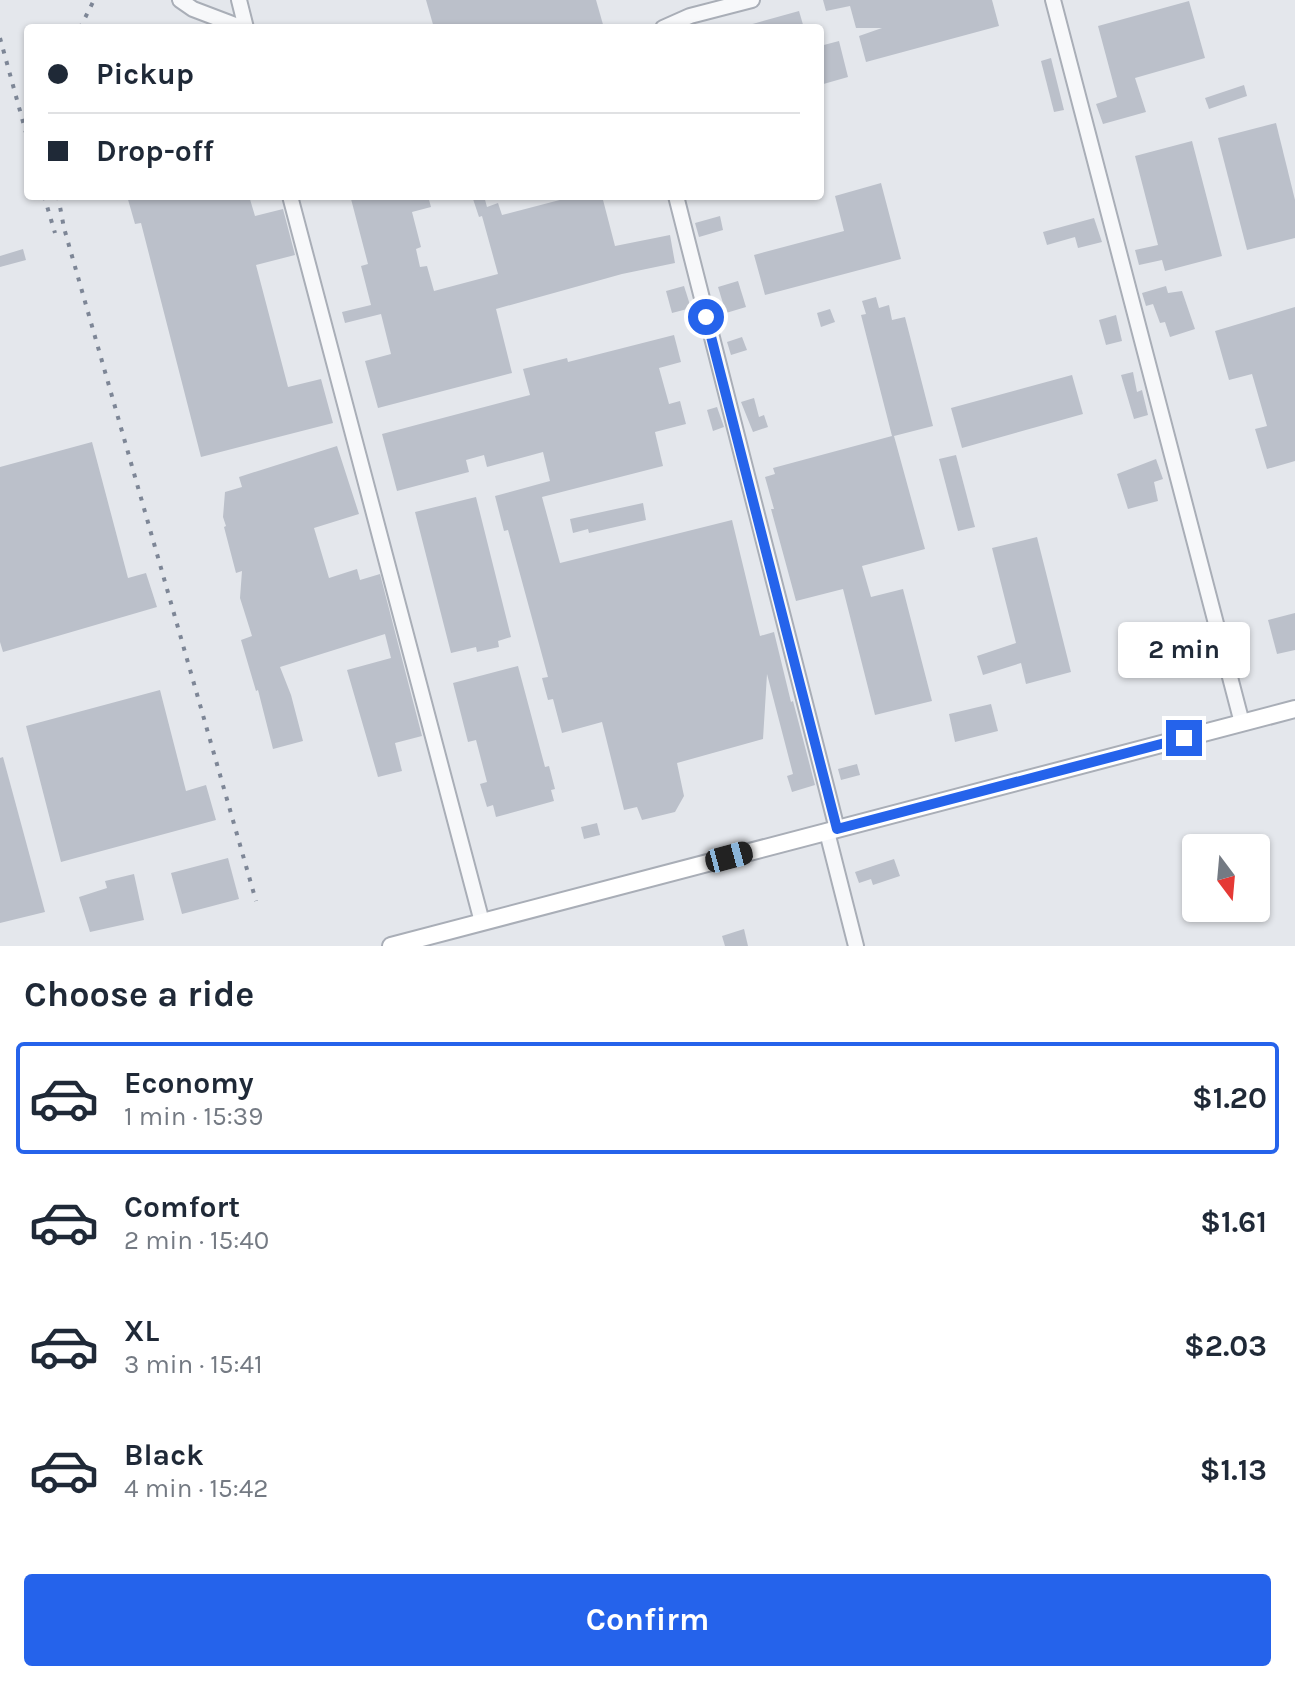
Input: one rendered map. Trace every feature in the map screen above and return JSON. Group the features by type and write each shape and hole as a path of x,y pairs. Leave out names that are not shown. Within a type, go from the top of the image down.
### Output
{"main road":[{"path":"391,946 1295,709"}],"street":[{"path":"180,0 193,9 233,24"},
{"path":"239,0 243,24"},
{"path":"672,24 690,16 752,0"},
{"path":"1053,0 1242,723"},
{"path":"291,200 482,922"},
{"path":"677,200 832,830 856,946"}],"building":[{"path":"426,0 596,0 603,24 433,24"},
{"path":"823,0 992,0 999,26 866,62 859,36 882,28 856,28 850,6 826,11"},
{"path":"1189,1 1205,58 1135,78 1146,112 1103,124 1096,104 1117,97 1098,26"},
{"path":"799,11 803,24 753,24"},
{"path":"839,41 848,77 824,84 824,45"},
{"path":"1051,58 1064,110 1054,112 1041,61"},
{"path":"1244,85 1247,96 1209,109 1205,98"},
{"path":"1276,123 1295,200 1295,238 1247,250 1218,138"},
{"path":"1192,141 1222,256 1165,271 1162,260 1139,265 1135,250 1158,245 1135,156"},
{"path":"881,183 901,259 765,295 754,255 844,231 835,196"},
{"path":"128,200 250,200 255,216 283,209 295,255 256,265 288,387 321,379 333,423 201,457 141,223 135,224"},
{"path":"351,200 429,200 431,207 412,212 421,247 416,249 420,267 427,266 434,291 498,274 482,216 479,217 473,200 485,200 487,207 498,203 502,215 560,200 603,200 615,246 670,235 675,263 622,274 496,309 512,373 378,408 365,361 391,354 381,314 345,323 342,312 371,305 361,266 368,264"},
{"path":"720,216 723,230 699,237 695,223"},
{"path":"1094,218 1102,242 1078,248 1075,237 1047,245 1043,232"},
{"path":"23,249 26,260 0,267 0,256"},
{"path":"738,281 746,307 726,313 718,287"},
{"path":"684,286 691,308 672,313 666,291"},
{"path":"1166,286 1168,293 1182,291 1195,329 1170,337 1165,322 1160,323 1153,304 1146,306 1142,293"},
{"path":"876,297 879,308 889,305 892,320 905,317 933,426 894,436 925,549 862,566 871,597 903,589 932,701 875,715 843,589 796,601 765,477 775,474 773,468 892,436 861,315 866,314 862,301"},
{"path":"1295,307 1295,461 1267,469 1255,429 1267,426 1252,374 1229,380 1215,331"},
{"path":"830,309 835,322 821,327 817,313"},
{"path":"1116,315 1122,341 1106,345 1099,320"},
{"path":"674,335 681,362 659,368 669,404 680,401 686,424 655,432 663,466 542,497 560,563 732,520 760,636 774,632 815,785 792,792 787,776 793,774 767,674 763,739 677,763 684,796 675,812 642,820 637,807 624,810 602,722 562,733 553,699 548,700 542,678 548,677 508,530 504,531 495,496 550,481 543,452 487,467 484,455 466,460 469,472 397,491 382,434 530,395 523,369 567,358 568,362"},
{"path":"742,337 747,350 731,355 727,342"},
{"path":"1133,372 1137,392 1142,390 1148,415 1134,419 1121,375"},
{"path":"1072,375 1083,414 962,448 951,408"},
{"path":"754,398 759,417 764,415 768,427 753,432 741,402"},
{"path":"717,407 724,427 713,431 707,410"},
{"path":"92,442 128,578 146,573 157,607 3,652 0,642 0,467"},
{"path":"337,446 359,514 314,528 329,578 357,569 360,580 380,574 422,736 395,743 402,771 378,777 347,670 391,658 385,634 280,667 303,741 273,749 241,640 252,636 240,598 242,571 236,573 224,527 225,492 242,487 239,477"},
{"path":"956,455 975,527 958,531 939,459"},
{"path":"1156,459 1163,479 1154,482 1158,501 1128,509 1117,474"},
{"path":"476,497 511,637 498,641 499,647 477,652 476,647 451,653 415,512"},
{"path":"643,503 646,520 589,533 588,529 573,533 570,519"},
{"path":"1037,537 1071,672 1026,684 1021,663 983,675 977,656 1016,643 992,548"},
{"path":"1295,613 1295,650 1277,654 1268,620"},
{"path":"518,666 545,767 549,766 555,789 551,790 554,801 496,817 493,805 487,807 480,784 487,782 476,740 468,742 453,683"},
{"path":"160,690 186,791 206,785 216,820 61,862 26,726"},
{"path":"991,704 998,731 955,742 949,714"},
{"path":"3,757 45,912 0,923 0,758"},
{"path":"857,764 860,775 841,780 838,769"},
{"path":"597,823 600,835 584,839 581,827"},
{"path":"228,858 239,899 182,914 171,873"},
{"path":"894,859 900,876 873,885 871,879 859,883 855,872"},
{"path":"134,874 144,920 90,932 79,897 107,888 105,881"},
{"path":"744,929 748,946 725,946 722,936"}],"railway":[{"path":"82,24 94,0"},
{"path":"0,38 24,125"},
{"path":"45,200 55,233"},
{"path":"59,200 64,228 256,901"}],"route":[{"path":"706,317 837,829 1184,738"}]}
